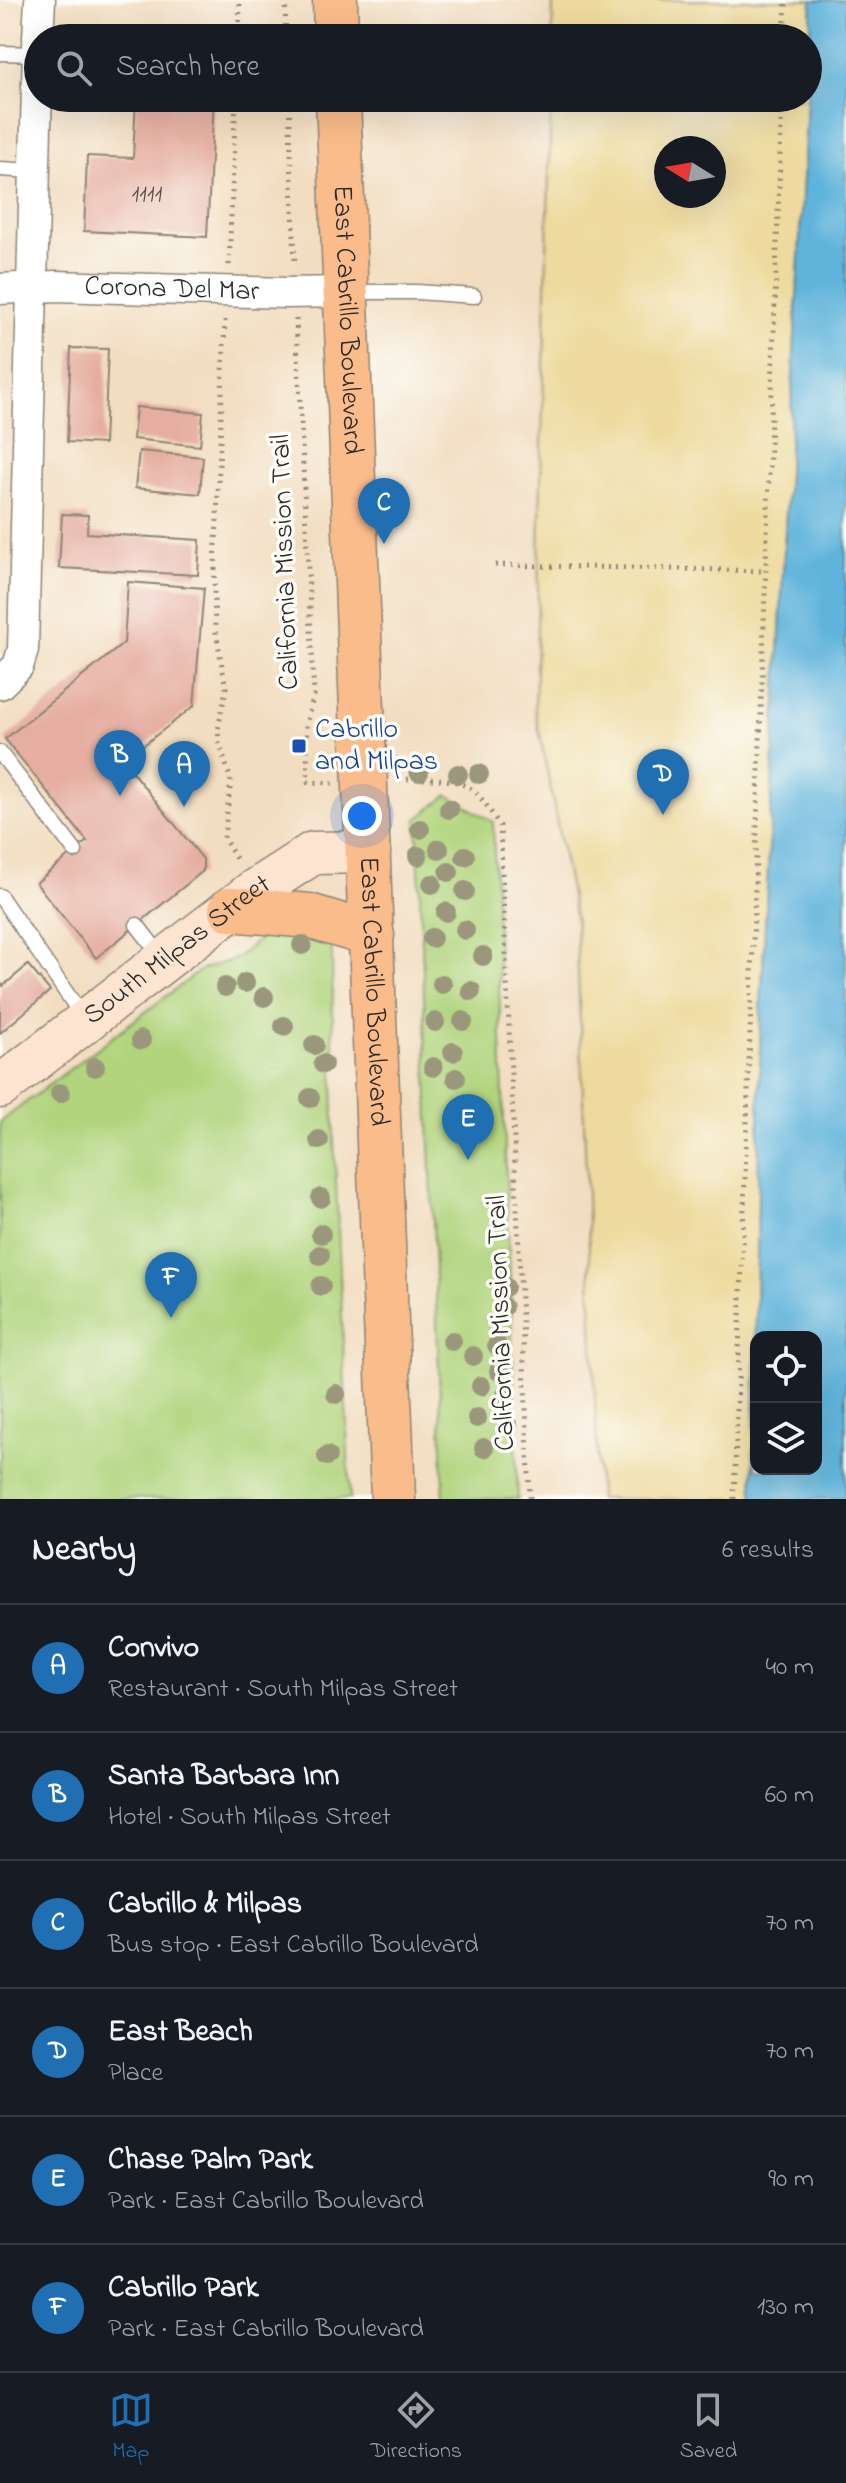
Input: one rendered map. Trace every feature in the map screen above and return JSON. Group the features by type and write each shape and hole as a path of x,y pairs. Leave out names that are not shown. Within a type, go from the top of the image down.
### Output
{"main road":[{"path":"335,0 336,24"},
{"name":"East Cabrillo Boulevard","path":"339,112 393,1499"},
{"name":"South Milpas Street","path":"0,1087 231,909 313,853 369,852"},
{"path":"231,909 309,916 372,935"}],"street":[{"path":"39,24 40,0"},
{"path":"0,684 18,666 23,650 36,112"},
{"name":"Corona Del Mar","path":"0,289 30,286 346,292"}],"lane":[{"path":"0,53 24,54"},
{"path":"0,169 33,171"},
{"path":"346,292 474,296"},
{"path":"0,753 75,851"},
{"path":"0,896 85,1021"},
{"path":"137,925 164,960"}],"path":[{"path":"239,24 240,0"},
{"path":"285,0 286,24"},
{"path":"785,24 786,0"},
{"path":"229,265 235,112"},
{"path":"289,112 295,271"},
{"path":"734,1499 782,112"},
{"path":"225,320 214,591 215,627 226,688 218,730 219,743 231,780 223,827 224,838 235,857"},
{"name":"California Mission Trail","path":"296,321 314,695 306,724 308,782 327,783"},
{"path":"495,565 766,571"},
{"name":"California Mission Trail","path":"407,779 440,780 467,786 500,826 530,1499"}],"green space":[{"path":"448,795 493,822 518,1499 444,1499 417,819"},
{"path":"275,926 330,941 332,951 334,1137 350,1499 0,1499 0,1122 201,970 235,959"}],"sand":[{"path":"553,0 812,0 811,24 552,24"},
{"path":"551,112 806,112 761,1005 756,1331 750,1331 750,1475 753,1475 753,1499 599,1499 576,922 535,709"}],"water":[{"path":"812,0 846,0 846,1499 753,1499 753,1475 822,1475 822,1331 756,1331 761,1005 806,112 822,112 822,24 811,24"}],"building":[{"path":"135,112 213,112 207,237 84,231 87,156 133,158"},
{"path":"71,348 108,349 104,444 67,442"},
{"path":"136,407 203,413 200,446 133,439"},
{"path":"139,451 203,457 200,494 135,488"},
{"path":"62,514 88,515 87,533 200,540 198,575 59,568"},
{"path":"128,582 204,588 194,706 123,761 203,859 203,871 96,958 36,883 87,841 5,739 124,643"},
{"path":"28,965 50,991 0,1033 0,982 3,986"}],"place":[{"name":"Cabrillo & Milpas","path":"384,544"},
{"name":"Cabrillo and Milpas","path":"299,746"},
{"name":"Santa Barbara Inn","path":"120,796"},
{"name":"Convivo","path":"184,807"},
{"name":"East Beach","path":"663,815"},
{"name":"Chase Palm Park","path":"468,1160"},
{"name":"Cabrillo Park","path":"171,1318"}]}
